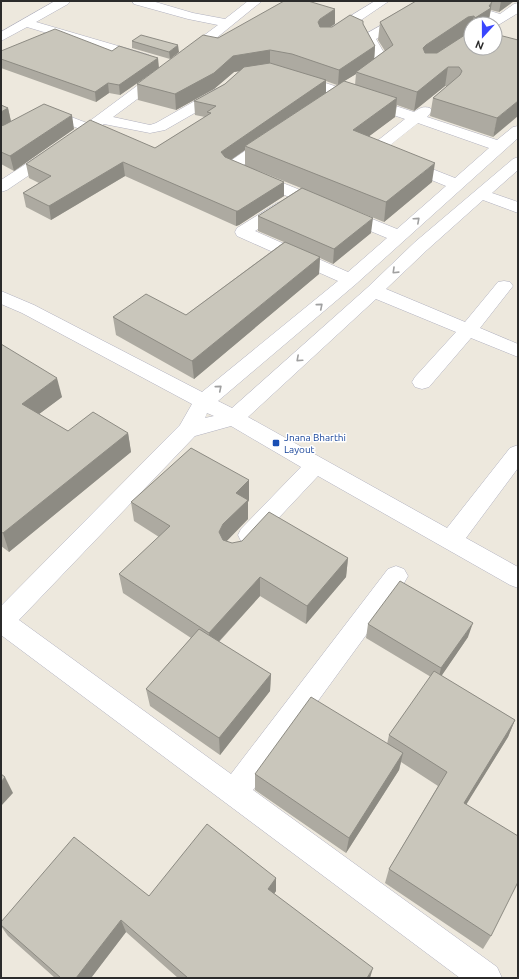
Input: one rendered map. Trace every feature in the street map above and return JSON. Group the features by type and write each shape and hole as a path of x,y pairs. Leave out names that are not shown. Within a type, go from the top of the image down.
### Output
{"street":[{"path":"1,37 64,1"},
{"path":"138,1 192,16 228,23"},
{"path":"179,61 256,1"},
{"path":"325,38 383,1"},
{"path":"326,101 383,63 369,38 433,1"},
{"path":"451,3 484,16"},
{"path":"503,17 518,7"},
{"path":"26,22 172,66 75,137"},
{"path":"286,74 499,146"},
{"path":"100,119 150,129 160,127 220,93 229,85"},
{"path":"433,104 377,148 376,152 456,184"},
{"path":"1,135 45,111 88,128"},
{"path":"486,978 2,621 188,430 203,402 350,280 518,130"},
{"path":"282,132 231,167 298,196 398,236"},
{"path":"1,187 63,146"},
{"path":"188,430 234,418 374,291 421,246 518,162"},
{"path":"481,194 518,208"},
{"path":"298,196 243,232 350,280"},
{"path":"422,382 468,330 504,286"},
{"path":"374,291 518,351"},
{"path":"1,297 28,309 234,418 518,578"},
{"path":"450,541 518,453"},
{"path":"233,552 315,465"},
{"path":"234,792 396,576"}],"building":[{"path":"284,1 308,1 335,9 320,19 318,22 320,27 332,27 350,15 363,21 363,24 375,46 339,70 292,54 270,50 233,56 214,73 175,94 137,84 203,35 218,38"},
{"path":"416,1 492,2 489,6 491,8 478,16 463,16 463,20 423,48 425,53 437,53 463,36 463,56 503,56 503,36 518,40 518,101 497,118 433,98 460,75 462,71 459,67 448,67 417,92 356,72 393,45 380,22"},
{"path":"55,29 112,51 119,46 158,58 119,85 108,83 95,92 1,59 1,51"},
{"path":"141,35 178,45 169,52 132,41"},
{"path":"270,63 326,80 221,152 225,157 284,182 238,211 123,162 49,206 23,193 51,176 26,164 90,120 155,148 211,113 207,112 216,106 194,101 225,84 244,67"},
{"path":"344,81 397,98 353,130 435,163 386,202 245,146"},
{"path":"44,104 72,115 10,156 1,152 1,126"},
{"path":"1,105 8,108 1,112"},
{"path":"302,188 373,218 334,249 258,216"},
{"path":"285,242 320,257 192,361 113,317 146,294 186,315"},
{"path":"1,344 57,378 22,404 68,431 93,412 128,433 3,533 1,532"},
{"path":"191,448 249,480 236,493 248,500 223,524 219,532 223,540 232,543 242,541 269,512 348,558 307,606 260,577 209,633 119,574 170,526 131,502"},
{"path":"400,581 473,623 441,668 368,624"},
{"path":"199,629 271,674 219,738 146,689"},
{"path":"434,671 515,720 464,803 518,836 518,882 491,936 389,869 447,772 389,735"},
{"path":"311,697 403,753 349,838 255,774"},
{"path":"1,774 5,777 1,782"},
{"path":"207,824 276,878 268,889 373,968 367,978 188,978 121,920 76,978 61,978 1,925 1,922 74,837 149,896"}],"place":[{"name":"Jnana Bharthi Layout","path":"276,443"}]}
